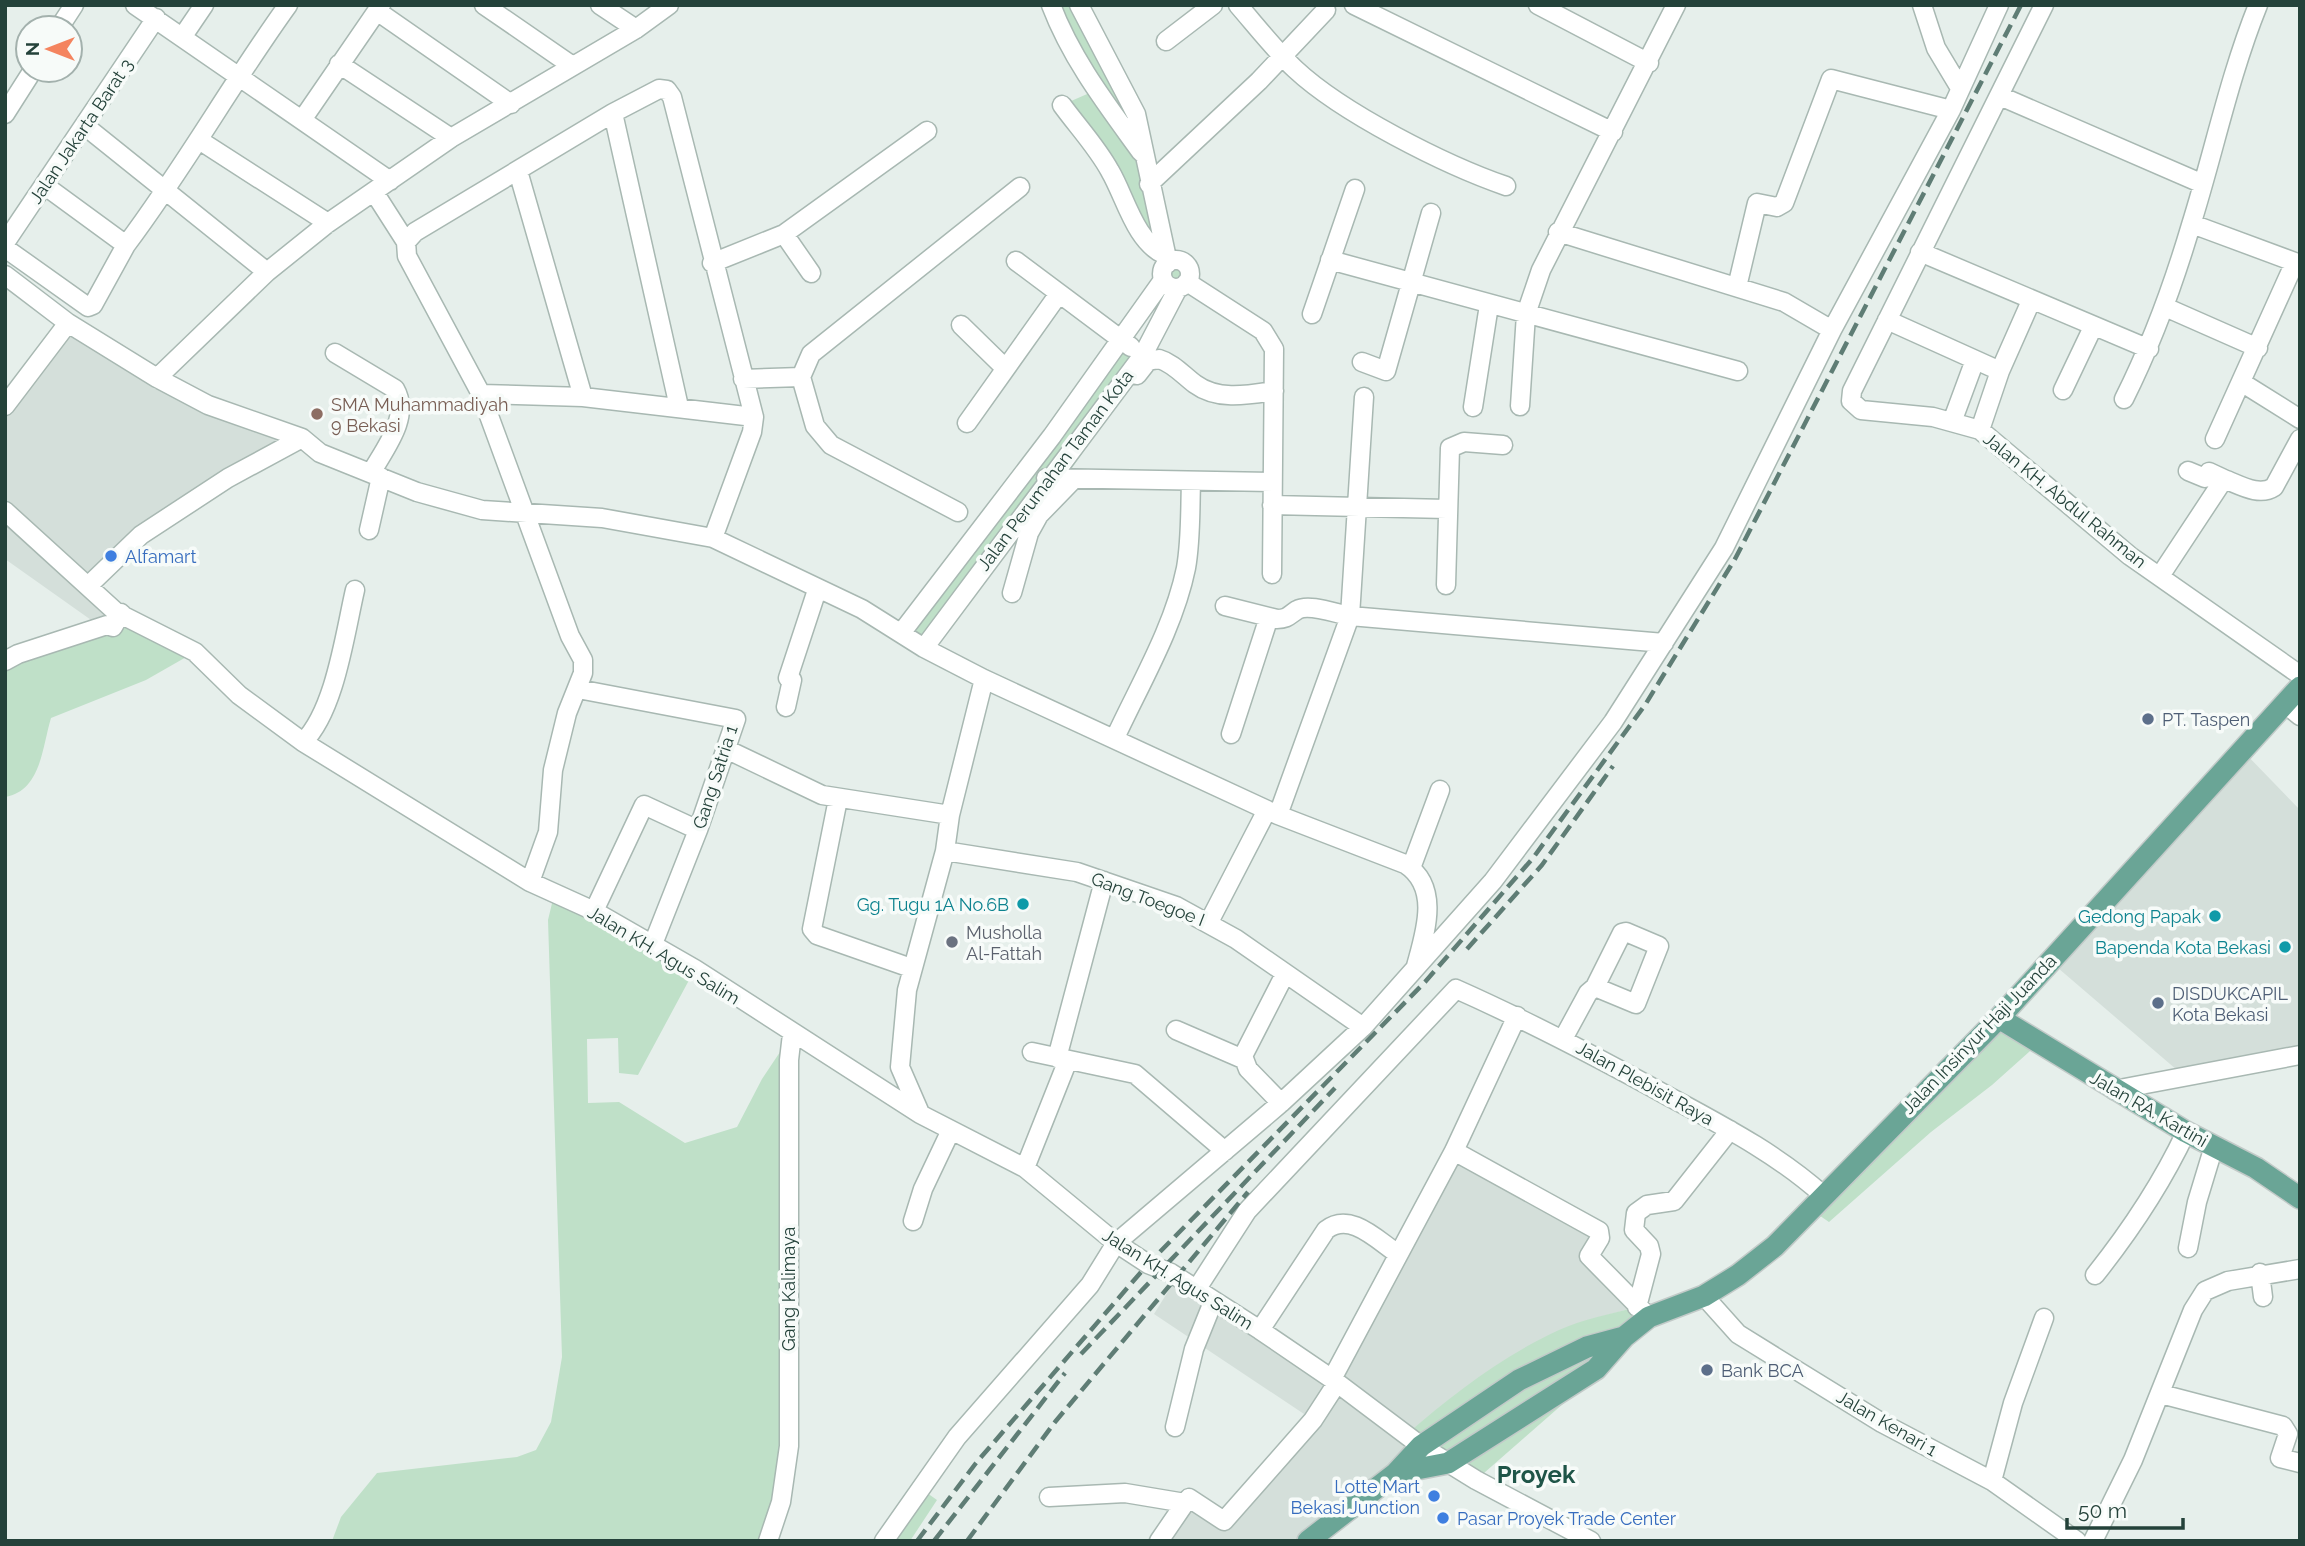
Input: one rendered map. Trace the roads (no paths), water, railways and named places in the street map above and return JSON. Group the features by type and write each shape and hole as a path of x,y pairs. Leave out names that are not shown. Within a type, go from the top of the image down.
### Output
{"main road":[{"name":"Jalan Insinyur Haji Juanda","path":"1396,1473 1448,1463 1596,1369 1643,1312 1704,1296 1738,1275 1774,1245 1999,1018 2292,710 2300,687"},
{"name":"Jalan RA. Kartini","path":"1999,1018 2114,1090 2186,1132 2256,1168 2300,1198"},
{"name":"Jalan Insinyur Haji Juanda","path":"1308,1541 1396,1473 1421,1446 1519,1380 1587,1348 1624,1337"}],"street":[{"path":"135,5 390,181"},
{"path":"183,36 204,5"},
{"path":"5,245 88,307 93,305 126,245 199,140 237,75 288,5"},
{"path":"484,5 572,65"},
{"path":"600,5 636,29"},
{"path":"157,378 267,272 328,223 451,138 636,29 669,5"},
{"path":"1051,5 1062,33 1094,86 1147,161"},
{"path":"1079,5 1136,114 1147,161 1149,184 1172,273"},
{"path":"1166,41 1213,5"},
{"path":"1238,5 1283,56 1319,89 1382,127 1475,175 1506,186"},
{"path":"1538,5 1648,62"},
{"path":"1520,406 1525,314 1558,232 1613,132 1676,5"},
{"path":"1922,5 1936,48 1960,88"},
{"path":"884,1541 957,1437 1090,1284 1116,1243 1281,1103 1363,1027 1493,881 1613,722 1737,524 1832,330 1951,110 1999,5"},
{"path":"2000,371 1887,320 2044,5"},
{"path":"2124,399 2149,349 2165,307 2192,224 2218,123 2258,5"},
{"path":"1361,7 1613,132"},
{"path":"302,120 379,8 511,104"},
{"path":"1149,184 1283,56 1326,10"},
{"name":"Jalan Jakarta Barat 3","path":"5,245 156,18"},
{"path":"339,64 451,138"},
{"path":"1737,287 1757,203 1777,207 1784,203 1833,78 1951,110"},
{"path":"5,114 24,84"},
{"path":"407,242 415,232 613,113 656,90 667,90 671,94 712,263 754,417 752,432 713,538"},
{"path":"2000,96 2203,184"},
{"path":"1062,105 1111,172 1127,212 1172,273 1248,320 1270,340 1276,362 1272,574"},
{"path":"613,113 679,407"},
{"path":"85,126 167,189 267,272"},
{"path":"712,263 784,234 927,131"},
{"path":"199,140 328,223"},
{"path":"518,171 583,397"},
{"path":"44,185 126,245"},
{"path":"958,512 831,445 815,426 801,377 811,354 1020,187"},
{"path":"1312,314 1355,189"},
{"path":"374,192 407,242 408,256 481,394 570,636 583,660 578,689 567,712 553,770 548,832 530,882"},
{"path":"1362,362 1386,371 1431,213"},
{"path":"2192,224 2297,262 2215,439"},
{"path":"1558,232 1784,302 1832,330"},
{"path":"784,234 811,273"},
{"path":"1920,252 2149,349"},
{"path":"1330,260 1738,371"},
{"path":"1016,261 1058,295 1143,355"},
{"name":"Jalan Perumahan Taman Kota","path":"902,632 1027,470 1172,273"},
{"name":"Jalan Perumahan Taman Kota","path":"924,648 970,582 1063,479 1143,355 1172,273"},
{"path":"5,275 68,323 157,378 208,405 302,438 320,453 417,492 482,510 602,518 713,538 817,590 862,609 924,648 985,679 1272,812 1411,868 1422,879 1428,903 1426,930 1416,969"},
{"path":"967,423 1058,295"},
{"path":"1980,430 2000,371 2031,301"},
{"path":"1473,407 1489,305"},
{"path":"2165,307 2258,348"},
{"name":"Jalan KH. Abdul Rahman","path":"1887,320 1850,396 1853,405 1861,410 1952,422 1980,430 2130,556 2300,675"},
{"path":"5,407 68,323"},
{"path":"961,325 1005,368"},
{"path":"2063,390 2093,327"},
{"path":"335,353 395,389 400,397 399,422 376,475 369,530"},
{"path":"1013,593 1033,525 1149,361 1163,360 1205,390 1215,394 1243,395 1275,391"},
{"path":"1952,422 1975,360"},
{"path":"743,379 801,377"},
{"path":"2241,382 2300,419"},
{"path":"481,394 583,397 754,417"},
{"path":"1209,922 1272,812 1350,616 1364,397"},
{"path":"88,586 141,535 228,478 302,438"},
{"path":"2188,471 2205,478 2209,472 2258,491 2267,491 2274,487 2300,439"},
{"path":"1446,585 1450,447 1464,442 1503,446"},
{"path":"1027,470 1063,479 1272,482"},
{"path":"2160,576 2224,479"},
{"path":"1115,738 1155,654 1185,571 1190,542 1191,482"},
{"path":"1272,505 1447,509"},
{"name":"Jalan KH. Agus Salim","path":"5,512 116,612 195,652 239,695 303,742 530,882 594,911 653,944 920,1114 1025,1168 1116,1243 1260,1330 1335,1381 1421,1446 1591,1541"},
{"path":"303,742 311,734 330,690 355,590"},
{"path":"786,707 792,680 788,678 817,590"},
{"path":"1225,606 1285,619 1306,608 1350,616 1664,643"},
{"path":"5,661 101,627 113,627 121,613"},
{"path":"1231,734 1269,617"},
{"path":"883,1089 894,1081 900,1067 911,968 945,851 950,816 985,679"},
{"name":"Gang Satria 1","path":"578,689 736,719 698,830 653,944"},
{"path":"726,750 822,795 950,816"},
{"path":"1411,868 1440,790"},
{"path":"838,799 812,929 817,935 911,968"},
{"path":"594,911 643,805 698,830"},
{"name":"Gang Toegoe I","path":"945,851 1077,872 1176,906 1209,922 1363,1027"},
{"path":"1025,1168 1062,1059 1104,881"},
{"path":"1243,1059 1249,1040 1285,974"},
{"path":"1563,1039 1588,993 1595,987"},
{"name":"Jalan Plebisit Raya","path":"1196,1290 1247,1211 1456,989 1563,1039 1730,1130 1792,1168 1823,1195"},
{"path":"1159,1541 1189,1498 1224,1521 1313,1420 1454,1151 1517,1016"},
{"path":"1176,1030 1243,1059 1248,1069 1281,1103"},
{"name":"Gang Kalimaya","path":"768,1541 781,1502 789,1446 789,1060 792,1034"},
{"path":"1032,1052 1135,1074 1225,1150"},
{"path":"2114,1090 2300,1055"},
{"path":"900,1067 920,1114"},
{"path":"913,1221 923,1189 951,1130"},
{"path":"1643,1312 1651,1254 1649,1246 1634,1230 1636,1213 1647,1205 1674,1202 1730,1130"},
{"path":"2095,1275 2120,1245 2160,1181 2186,1132"},
{"path":"2188,1248 2197,1202 2214,1146"},
{"path":"1454,1151 1599,1231 1600,1238 1589,1256 1643,1312"},
{"path":"1260,1330 1326,1230 1334,1224 1344,1221 1356,1226 1398,1254"},
{"path":"2093,1541 2161,1394 2193,1310 2205,1291 2228,1281 2260,1273 2300,1269"},
{"path":"2260,1273 2263,1297"},
{"name":"Jalan Kenari 1","path":"1704,1296 1738,1334 1894,1429 1992,1481 2077,1541"},
{"path":"1175,1427 1194,1349 1213,1302"},
{"path":"1992,1481 2013,1403 2045,1318"},
{"path":"2161,1394 2283,1426 2288,1434 2280,1458 2300,1463"},
{"path":"1049,1497 1125,1493 1185,1503"}],"railway":[{"path":"917,1541 976,1463 1148,1264 1425,982 1533,858 1645,705 1735,559 2021,5"},
{"path":"1467,949 1542,865 1613,766"},
{"path":"1081,1354 1335,1088"},
{"path":"967,1541 1055,1422 1248,1192"},
{"path":"934,1541 1065,1373"}],"place":[{"name":"SMA Muhammadiyah 9 Bekasi","path":"317,414"},
{"name":"Alfamart","path":"111,556"},
{"name":"PT. Taspen","path":"2148,719"},
{"name":"Gg. Tugu 1A No.6B","path":"1023,904"},
{"name":"Gedong Papak","path":"2215,916"},
{"name":"Musholla Al-Fattah","path":"952,942"},
{"name":"Bapenda Kota Bekasi","path":"2285,947"},
{"name":"DISDUKCAPIL Kota Bekasi","path":"2158,1003"},
{"name":"Bank BCA","path":"1707,1370"},
{"name":"Lotte Mart Bekasi Junction","path":"1434,1496"},
{"name":"Pasar Proyek Trade Center","path":"1443,1518"}],"district":[{"name":"Proyek","path":"1536,1474"}]}
